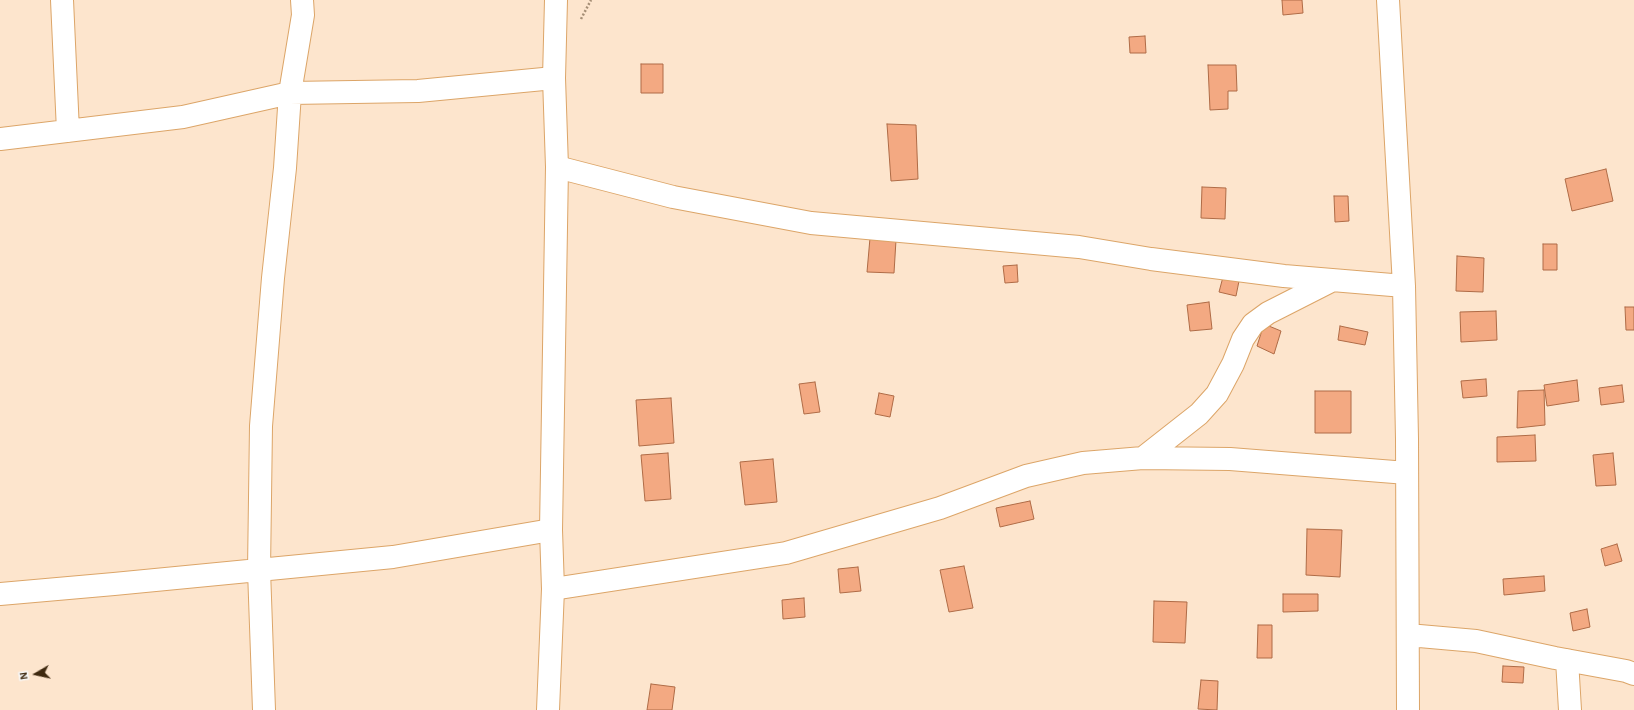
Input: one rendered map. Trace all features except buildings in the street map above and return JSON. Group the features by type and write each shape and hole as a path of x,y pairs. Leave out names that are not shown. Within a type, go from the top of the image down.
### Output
{"street":[{"path":"62,0 68,131"},
{"path":"264,710 259,570 261,426 273,278 285,168 290,93 302,15 302,0"},
{"path":"548,710 553,589 551,530 557,167 554,78 556,0"},
{"path":"1388,0 1404,286 1407,473 1408,710"},
{"path":"0,139 183,117 290,93 418,91 554,78"},
{"path":"557,167 673,198 811,223 1079,248 1151,259 1331,281 1404,286"},
{"path":"1143,458 1199,414 1217,394 1234,364 1243,338 1253,324 1268,313 1331,281"},
{"path":"553,589 786,553 940,508 1026,476 1083,463 1143,458 1230,459 1407,473"},
{"path":"0,594 393,557 551,530"},
{"path":"1408,635 1476,641 1626,671 1634,674"},
{"path":"1567,660 1570,710"}]}
